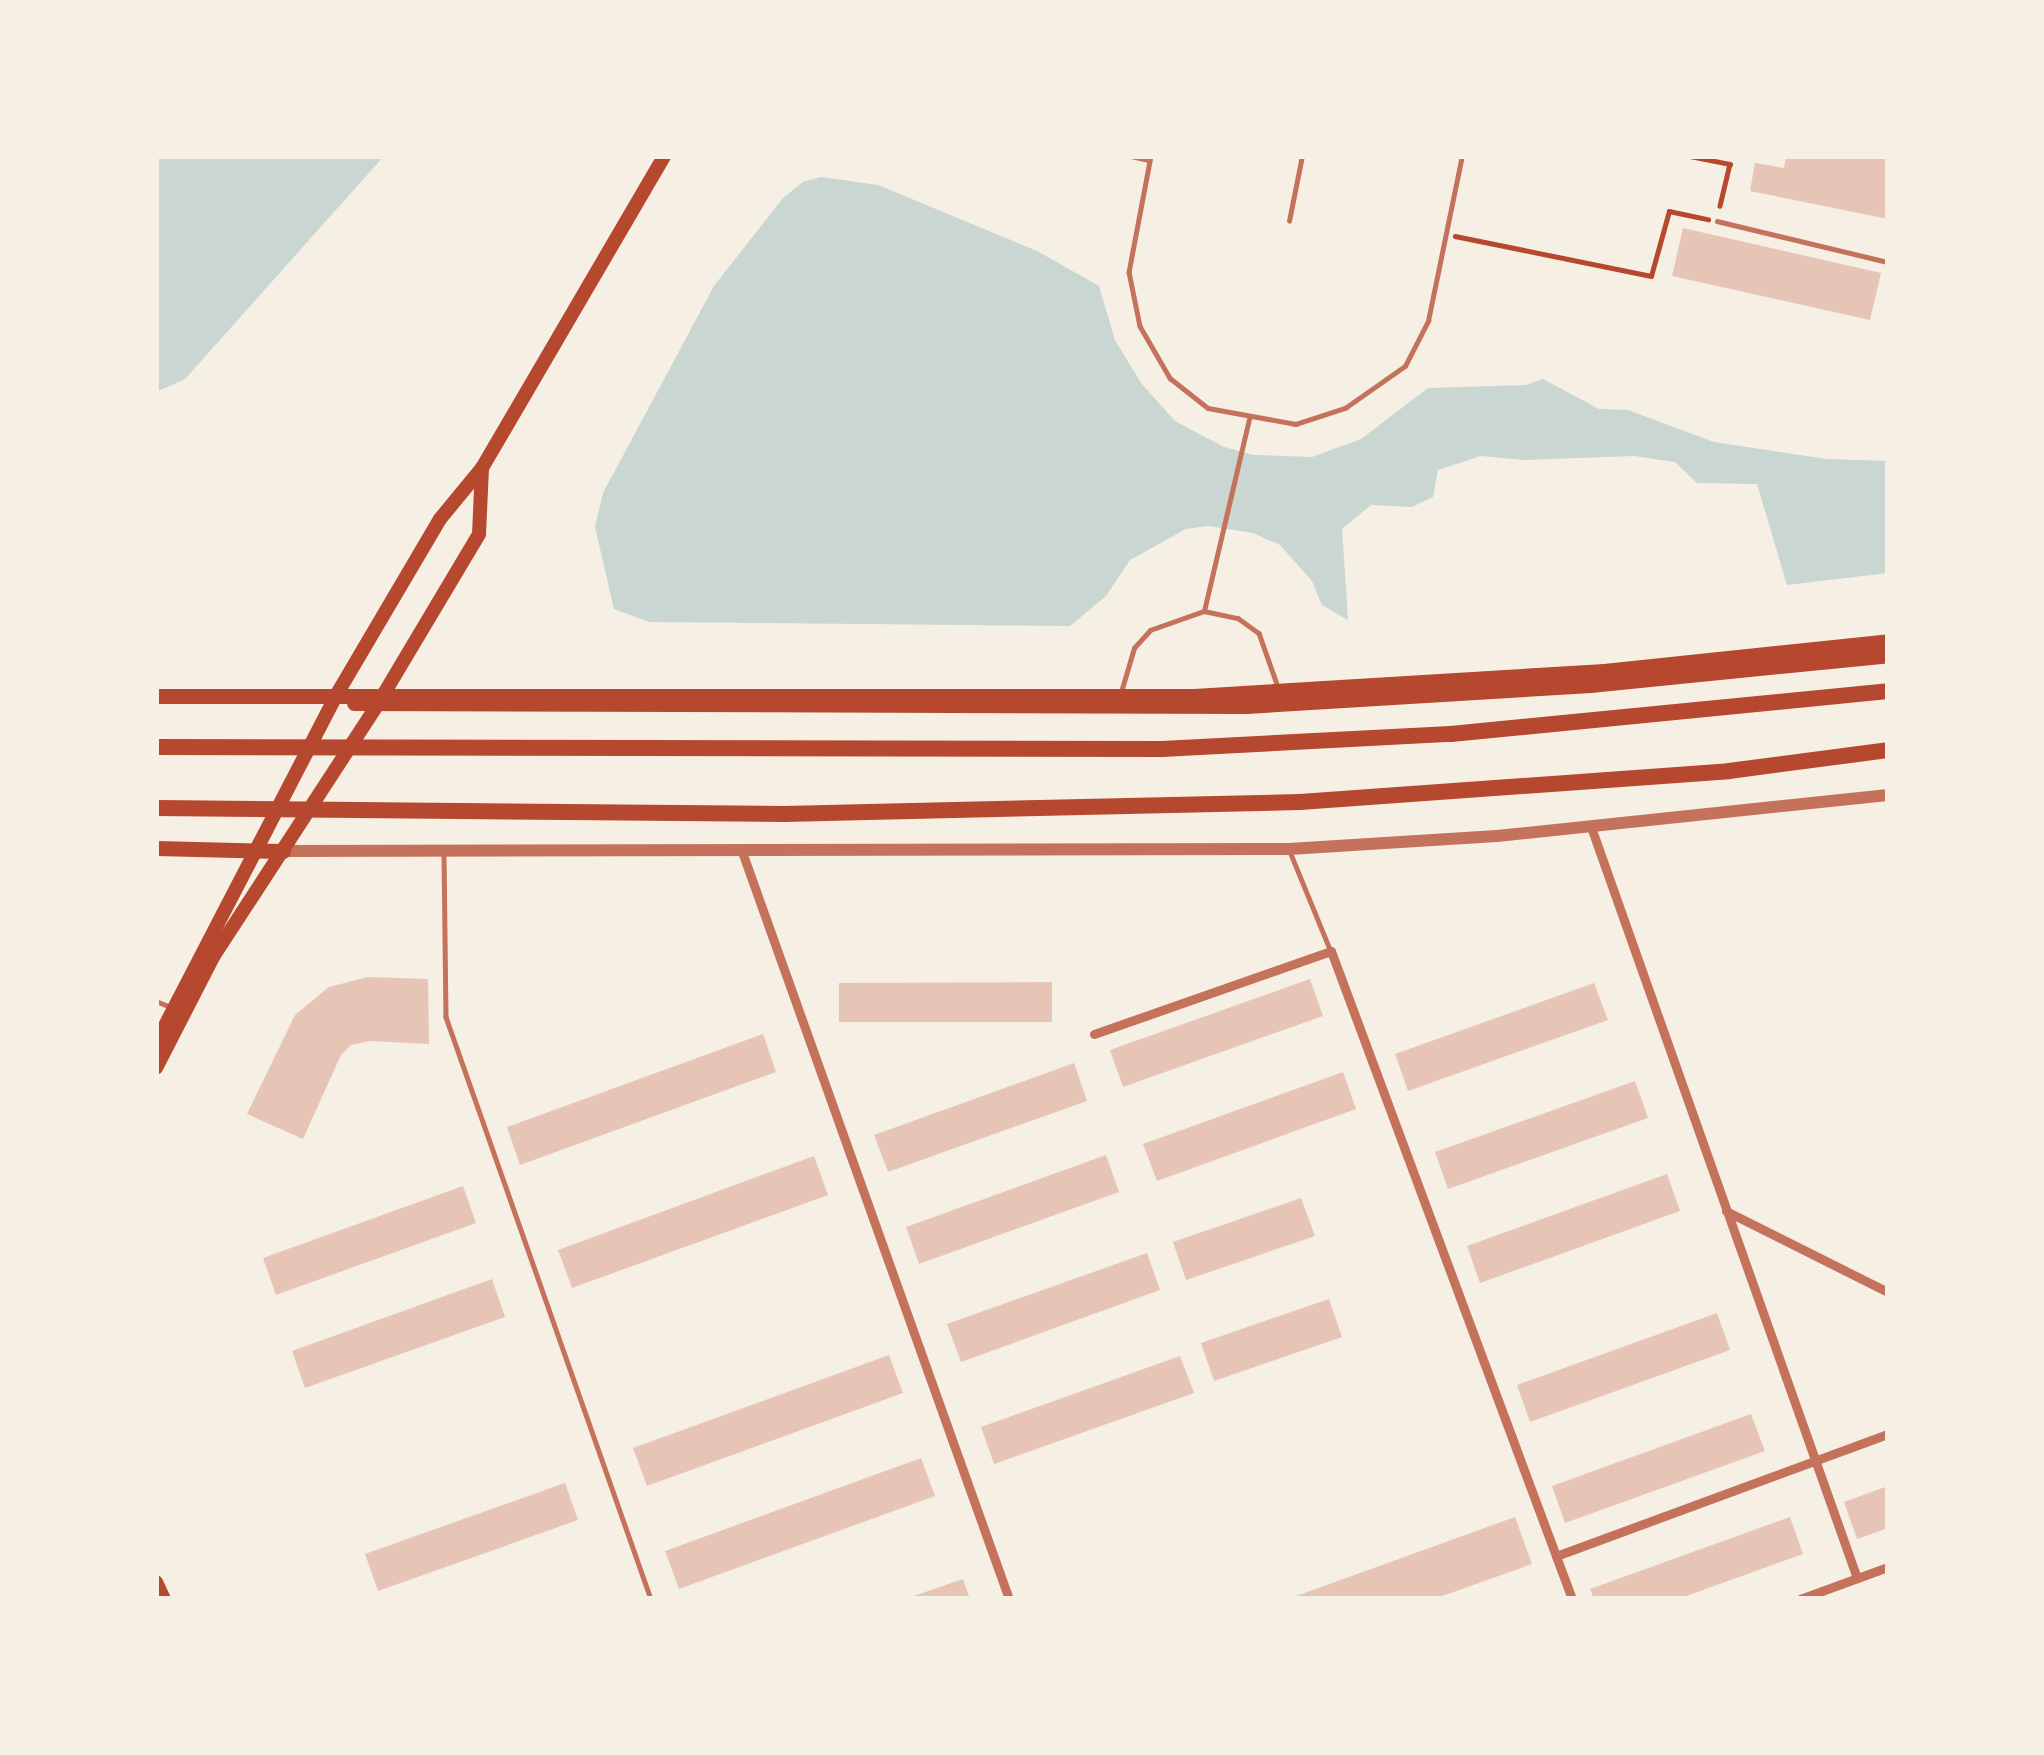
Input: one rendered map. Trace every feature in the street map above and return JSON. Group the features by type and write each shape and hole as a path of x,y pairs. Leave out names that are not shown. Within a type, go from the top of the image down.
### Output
{"highway":[{"path":"156,747 784,753 1162,749 1428,735 1888,691"},
{"path":"156,808 784,814 1323,800 1729,771 1888,750"}],"main road":[{"path":"156,1068 178,1010 334,699 440,519 482,468 664,156"},
{"path":"156,1043 380,702 479,535 482,468"},
{"path":"380,702 1279,692 1623,669 1888,641"},
{"path":"156,696 380,702 1246,706 1614,684 1888,655"},
{"path":"156,848 283,851"},
{"path":"156,1582 164,1599"}],"street":[{"path":"283,851 1289,849 1591,827 1888,795"},
{"path":"1591,827 1857,1579"},
{"path":"741,849 1009,1599"},
{"path":"1094,1034 1331,951 1572,1599"},
{"path":"1726,1211 1888,1292"},
{"path":"1556,1556 1888,1434"},
{"path":"1800,1599 1888,1568"}],"lane":[{"path":"1131,156 1150,158 1129,272 1140,326 1169,378 1208,408 1296,424 1345,408 1405,366 1427,321 1462,156"},
{"path":"1289,221 1302,156"},
{"path":"1717,220 1888,262"},
{"path":"1204,611 1249,419"},
{"path":"1120,697 1134,648 1150,630 1204,611 1238,618 1259,633 1279,692"},
{"path":"444,849 446,1017 651,1599"},
{"path":"1289,849 1331,951"},
{"path":"156,1001 178,1010"}],"path":[{"path":"1446,234 1651,276 1669,211 1717,220 1730,164 1690,156"}],"shaded area":[{"path":"156,156 384,156 185,379 156,392"},
{"path":"821,177 878,185 1037,251 1099,286 1115,340 1141,383 1175,421 1224,447 1254,455 1312,457 1361,439 1428,388 1526,385 1543,379 1599,409 1628,410 1714,442 1827,459 1888,461 1888,573 1787,585 1757,484 1697,483 1675,462 1634,456 1524,460 1481,456 1438,470 1433,497 1412,507 1371,505 1342,529 1348,620 1322,605 1312,581 1280,545 1253,533 1208,526 1186,529 1130,560 1106,596 1070,626 649,622 614,609 595,527 603,493 714,286 783,198 803,182"}],"building":[{"path":"1786,156 1888,156 1888,219 1750,191 1755,163 1784,168"},
{"path":"1683,228 1881,273 1870,320 1672,276"},
{"path":"368,977 428,979 429,1044 370,1041 351,1045 341,1055 303,1139 247,1114 295,1015 329,987"},
{"path":"1310,979 1323,1016 1123,1087 1110,1050"},
{"path":"1052,982 1052,1022 839,1022 839,983"},
{"path":"1594,983 1608,1020 1408,1091 1395,1054"},
{"path":"763,1034 776,1072 520,1165 507,1127"},
{"path":"1074,1063 1087,1101 888,1172 874,1135"},
{"path":"1343,1072 1356,1109 1157,1181 1143,1144"},
{"path":"1635,1081 1648,1118 1448,1189 1435,1152"},
{"path":"1106,1155 1119,1192 919,1264 906,1227"},
{"path":"814,1156 828,1195 572,1288 558,1250"},
{"path":"1667,1174 1680,1211 1480,1283 1467,1246"},
{"path":"463,1186 476,1223 276,1295 263,1258"},
{"path":"1301,1198 1315,1236 1186,1280 1173,1242"},
{"path":"1147,1253 1160,1290 961,1362 947,1324"},
{"path":"492,1279 505,1317 305,1388 292,1351"},
{"path":"1329,1299 1342,1337 1214,1381 1201,1343"},
{"path":"1717,1313 1730,1350 1530,1422 1517,1385"},
{"path":"889,1355 903,1393 647,1486 633,1448"},
{"path":"1180,1356 1194,1393 994,1464 981,1427"},
{"path":"1751,1414 1765,1451 1565,1523 1552,1486"},
{"path":"921,1458 935,1496 679,1589 665,1551"},
{"path":"565,1483 578,1520 378,1591 365,1554"},
{"path":"1888,1486 1888,1528 1857,1539 1844,1502"},
{"path":"1515,1517 1532,1564 1434,1599 1288,1599"},
{"path":"1790,1517 1803,1554 1678,1599 1594,1599 1590,1589"},
{"path":"963,1579 970,1599 908,1599 908,1598"}]}
